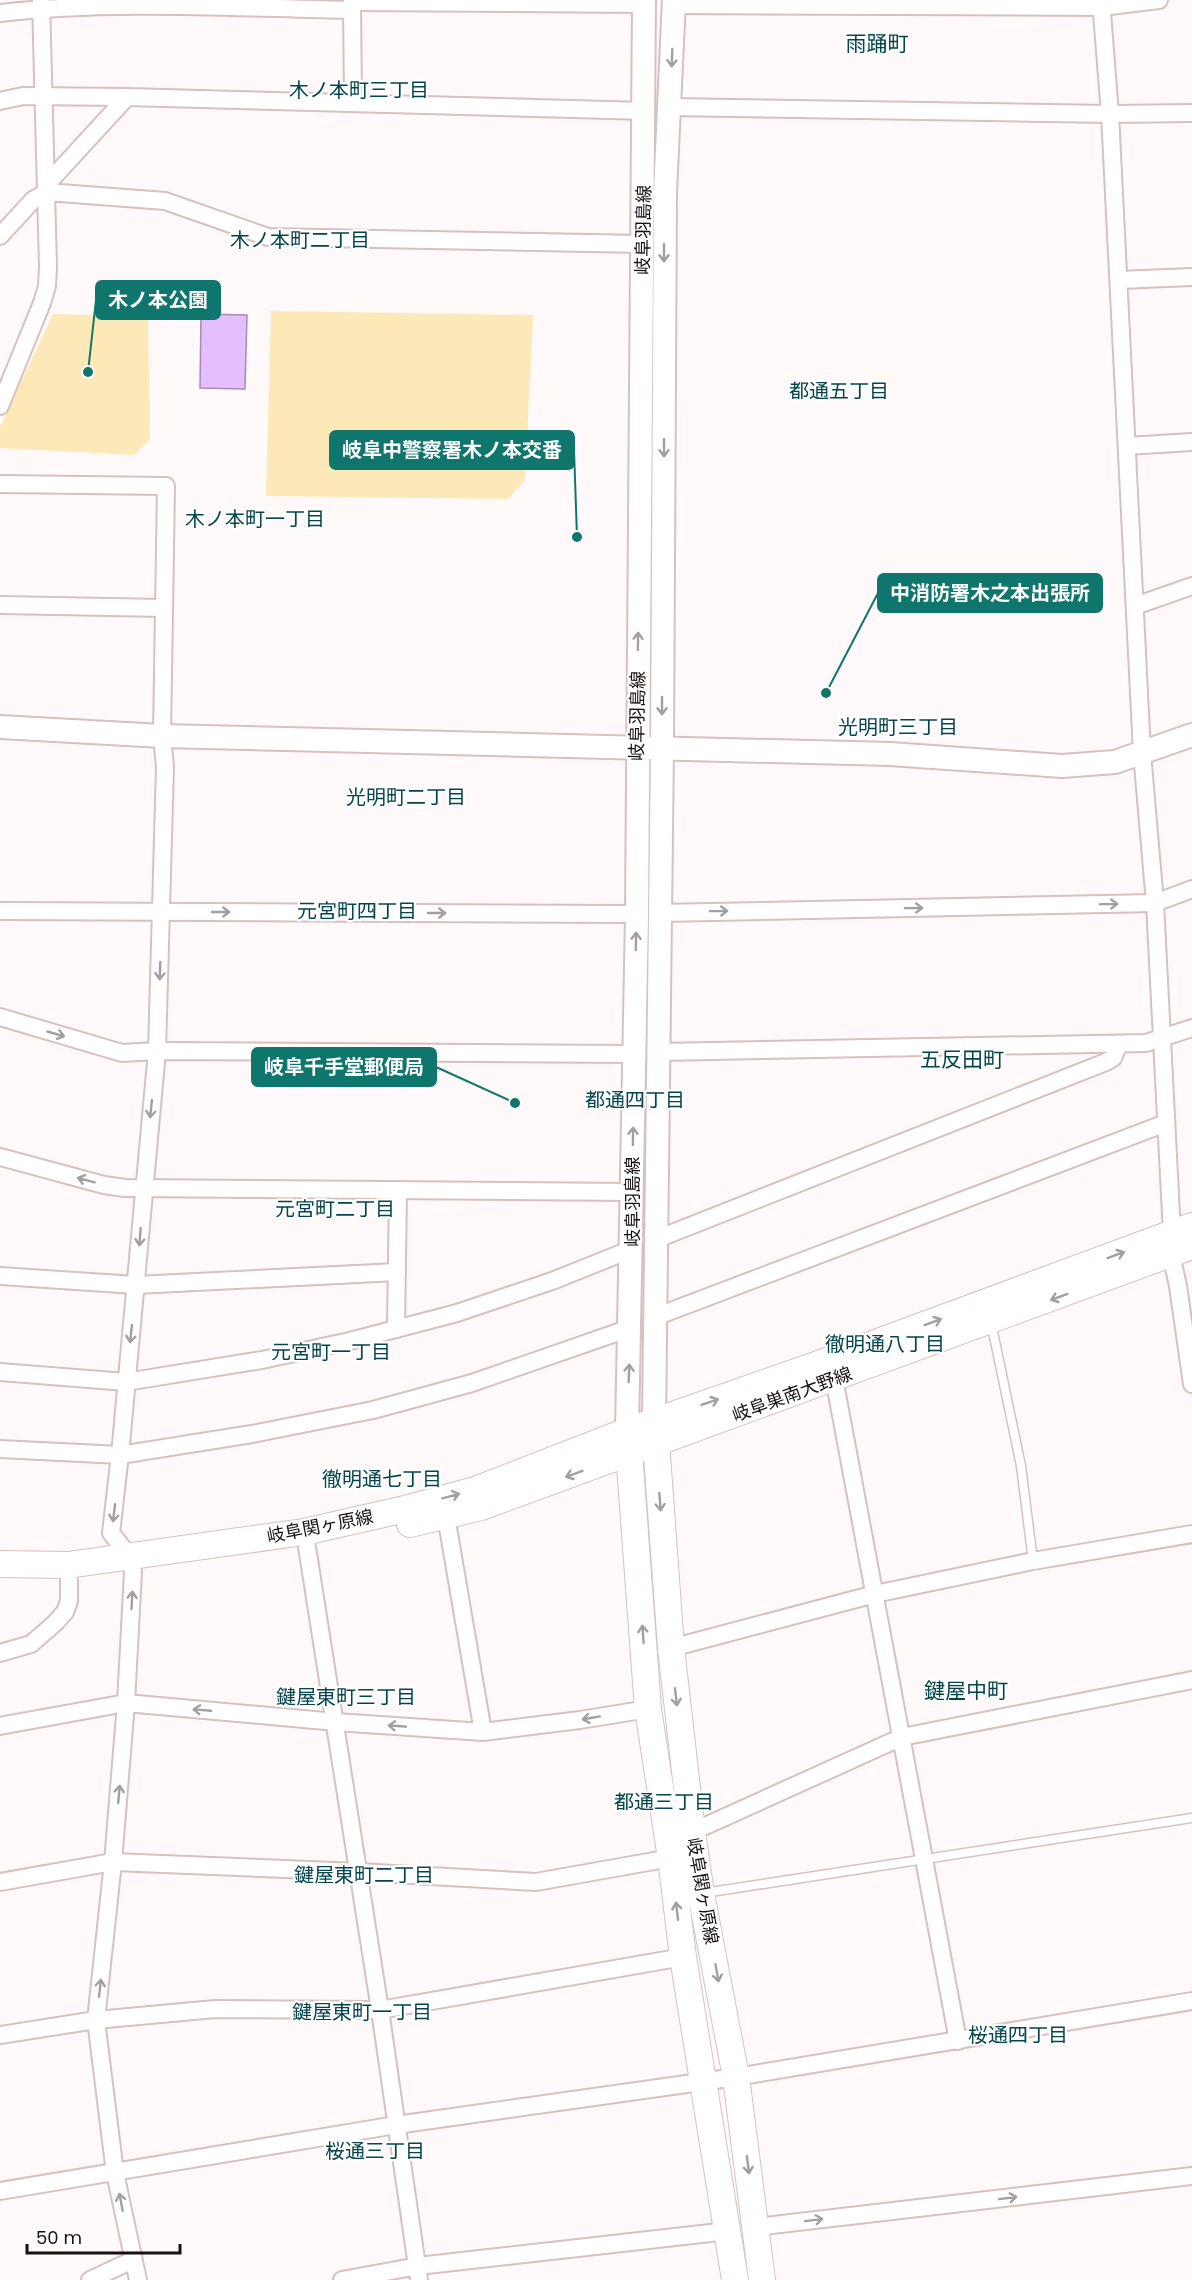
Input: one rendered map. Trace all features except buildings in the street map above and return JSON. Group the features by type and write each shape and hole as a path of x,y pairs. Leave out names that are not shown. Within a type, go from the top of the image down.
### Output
{"main road":[{"name":"岐阜羽島線","path":"628,1443 637,914 645,2"},
{"name":"岐阜羽島線","path":"655,1433 665,193 674,3"},
{"path":"0,727 162,736 890,754 1062,766 1115,762 1192,735"},
{"name":"岐阜巣南大野線","path":"655,1433 834,1378 991,1322 1182,1240"},
{"name":"岐阜巣南大野線","path":"655,1433 1182,1240"},
{"name":"岐阜関ヶ原線","path":"0,1564 132,1565 307,1547 481,1507 655,1433 671,1648 692,1832 701,1894 736,2077 762,2280"},
{"name":"岐阜関ヶ原線","path":"0,1580 69,1580 132,1565 304,1532 401,1510 474,1490 628,1443"},
{"name":"岐阜関ヶ原線","path":"628,1443 648,1709 671,1858 683,1957 735,2280"}],"street":[{"path":"674,3 1102,3 1159,0"},
{"path":"0,13 41,4 126,7 645,2"},
{"path":"1102,3 1119,280 1142,753 1155,903 1166,1123 1182,1240 1192,1384"},
{"path":"0,406 47,286 47,188 41,4"},
{"path":"352,4 353,102"},
{"path":"0,101 23,96 127,97 645,111"},
{"path":"0,236 47,188 127,97"},
{"path":"670,107 1110,114 1192,113"},
{"path":"47,188 165,201 268,237 643,244"},
{"path":"1119,280 1192,277"},
{"path":"1127,446 1192,442"},
{"path":"0,484 166,486 162,736 165,767 157,1051 111,1533 132,1565 126,1703 113,1862 96,2020 115,2173 138,2280"},
{"path":"1135,606 1192,586"},
{"path":"0,605 164,608"},
{"path":"660,913 1155,903 1192,889"},
{"path":"0,911 637,914"},
{"path":"0,1017 122,1053 157,1051 634,1054"},
{"path":"658,1052 1146,1043 1192,1028"},
{"path":"657,1239 1106,1062 1113,1058 1119,1044"},
{"path":"656,1317 1166,1123"},
{"path":"0,1157 104,1185 144,1188 632,1192"},
{"path":"396,1329 398,1190"},
{"path":"0,1372 126,1382 262,1360 457,1313 552,1281 632,1249"},
{"path":"0,1276 136,1285 397,1272"},
{"path":"0,1449 120,1455 252,1434 373,1410 472,1383 630,1328"},
{"path":"834,1378 958,2041"},
{"path":"446,1516 483,1732"},
{"path":"671,1648 874,1594 1034,1561 1192,1534"},
{"path":"307,1547 336,1722 419,2273"},
{"path":"0,1653 31,1644 60,1618 69,1601 69,1580"},
{"path":"692,1832 902,1737 1192,1680"},
{"path":"0,1726 126,1703 336,1722 483,1732 648,1709"},
{"path":"0,1882 113,1862 536,1882 671,1858"},
{"path":"0,2035 96,2020 215,2009 380,2010 683,1957"},
{"path":"0,2191 396,2125 736,2077 1192,2001"},
{"path":"756,2227 1192,2176"},
{"path":"342,2280 419,2273 728,2231"},
{"path":"90,2280 132,2260"}],"lane":[{"path":"991,1322 1021,1466 1034,1561"},
{"path":"701,1894 1192,1818"}],"shaded area":[{"path":"271,311 533,315 525,480 508,499 266,496"},
{"path":"53,314 148,317 150,439 134,455 0,448 0,427"},
{"path":"201,314 247,315 245,389 200,388"}],"place":[{"name":"木ノ本公園","path":"88,372"},
{"name":"岐阜中警察署木ノ本交番","path":"577,537"},
{"name":"中消防署木之本出張所","path":"826,693"},
{"name":"岐阜千手堂郵便局","path":"515,1103"}],"district":[{"name":"雨踊町","path":"877,43"},
{"name":"木ノ本町三丁目","path":"359,90"},
{"name":"木ノ本町二丁目","path":"300,240"},
{"name":"都通五丁目","path":"839,391"},
{"name":"木ノ本町一丁目","path":"255,519"},
{"name":"光明町三丁目","path":"898,727"},
{"name":"光明町二丁目","path":"406,797"},
{"name":"元宮町四丁目","path":"357,911"},
{"name":"五反田町","path":"962,1059"},
{"name":"都通四丁目","path":"635,1100"},
{"name":"元宮町二丁目","path":"335,1209"},
{"name":"徹明通八丁目","path":"885,1344"},
{"name":"元宮町一丁目","path":"331,1352"},
{"name":"徹明通七丁目","path":"382,1479"},
{"name":"鍵屋中町","path":"966,1690"},
{"name":"鍵屋東町三丁目","path":"346,1697"},
{"name":"都通三丁目","path":"664,1802"},
{"name":"鍵屋東町二丁目","path":"364,1875"},
{"name":"鍵屋東町一丁目","path":"362,2012"},
{"name":"桜通四丁目","path":"1018,2035"},
{"name":"桜通三丁目","path":"375,2151"}]}
